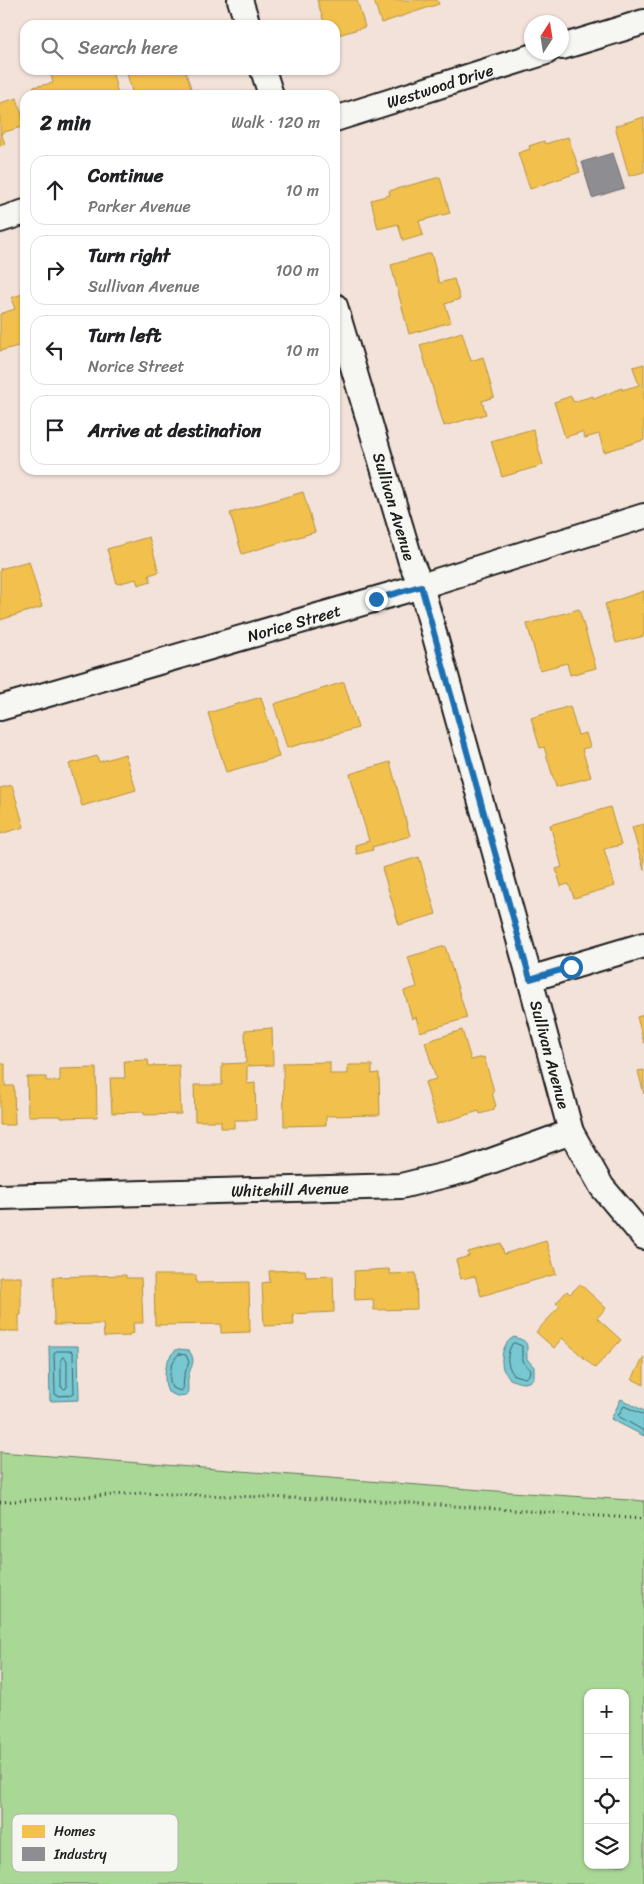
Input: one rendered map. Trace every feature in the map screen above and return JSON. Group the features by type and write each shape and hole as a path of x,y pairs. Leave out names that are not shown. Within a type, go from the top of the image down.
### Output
{"street":[{"path":"240,0 246,20"},
{"path":"569,46 644,22"},
{"name":"Westwood Drive","path":"340,117 524,59"},
{"path":"264,75 269,90"},
{"path":"0,220 20,214"},
{"name":"Sullivan Avenue","path":"340,323 412,562 421,586 571,1132 602,1187 644,1237"},
{"name":"Norice Street","path":"0,708 421,586 644,516"},
{"path":"530,979 644,945"},
{"name":"Whitehill Avenue","path":"0,1196 401,1186 466,1170 571,1132"}],"path":[{"path":"0,1502 142,1493 381,1501 644,1519"}],"green space":[{"path":"0,1452 644,1501 644,1884 0,1884"}],"water":[{"path":"514,1337 525,1342 527,1359 534,1367 534,1377 526,1383 510,1379 503,1369 503,1351 510,1339"},
{"path":"49,1346 78,1346 79,1400 50,1401"},
{"path":"178,1349 188,1350 193,1361 188,1378 187,1395 177,1396 168,1392 165,1374 170,1356"},
{"path":"621,1399 644,1411 644,1436 611,1419"}],"building: Homes":[{"path":"317,0 357,0 365,27 340,34 340,20 323,20"},
{"path":"374,0 437,0 439,4 381,23"},
{"path":"51,75 113,75 117,90 34,90 33,87 53,83"},
{"path":"127,75 187,75 191,88 184,90 132,90"},
{"path":"17,98 20,108 20,127 1,133 5,144 0,146 0,103"},
{"path":"644,117 644,172 629,176 615,126"},
{"path":"568,137 580,172 530,189 518,153 530,149 529,146 544,141 545,144"},
{"path":"440,177 450,213 419,221 423,235 403,241 398,224 378,229 371,200 390,195 389,191"},
{"path":"431,253 439,283 454,279 460,299 445,304 451,322 409,334 391,265"},
{"path":"20,295 20,345 0,351 0,314 15,309 11,298"},
{"path":"462,332 471,361 483,357 494,397 482,401 486,414 444,426 420,345"},
{"path":"644,364 644,440 604,452 599,434 585,438 582,432 565,437 554,402 571,396 573,402 593,396 594,399 622,388 622,390 639,385 633,367"},
{"path":"533,429 543,465 502,477 491,441"},
{"path":"303,492 315,532 242,554 230,513"},
{"path":"149,537 159,572 149,575 151,581 138,585 136,579 117,584 107,549"},
{"path":"29,561 42,607 0,620 0,569"},
{"path":"644,591 644,636 616,643 605,604"},
{"path":"579,609 596,668 570,675 567,663 540,670 527,624"},
{"path":"344,682 358,728 287,748 274,704"},
{"path":"261,697 279,757 226,772 208,713"},
{"path":"570,706 578,735 586,733 590,747 582,749 591,777 556,787 544,747 540,748 531,718"},
{"path":"125,754 136,790 82,806 69,764 97,756 99,762"},
{"path":"390,762 410,836 372,847 373,850 357,854 355,845 369,841 350,774"},
{"path":"12,785 24,827 0,834 0,788"},
{"path":"610,807 621,845 604,849 615,886 574,898 569,884 561,886 556,869 562,867 550,825"},
{"path":"644,824 644,870 632,827"},
{"path":"419,857 436,914 399,925 382,868"},
{"path":"445,946 467,1018 420,1032 416,1017 412,1019 404,991 417,987 408,957"},
{"path":"644,1015 644,1043 637,1017"},
{"path":"272,1028 273,1065 247,1066 247,1084 255,1083 256,1120 234,1120 234,1128 221,1128 221,1121 195,1121 194,1085 222,1085 222,1064 246,1063 245,1030"},
{"path":"462,1030 471,1060 484,1057 494,1091 492,1093 496,1106 494,1110 480,1114 479,1111 437,1124 425,1082 436,1079 425,1042"},
{"path":"148,1060 149,1066 179,1065 181,1114 144,1115 144,1112 112,1113 110,1078 125,1078 124,1061"},
{"path":"330,1062 330,1074 348,1074 348,1065 372,1065 372,1074 379,1073 380,1115 326,1116 326,1125 284,1126 283,1063"},
{"path":"0,1064 5,1064 5,1086 14,1086 15,1125 0,1125"},
{"path":"96,1068 97,1117 61,1118 61,1116 28,1116 27,1077 46,1077 46,1081 60,1081 60,1069"},
{"path":"644,1070 644,1094 638,1071"},
{"path":"546,1241 556,1274 481,1296 475,1276 461,1279 456,1260 469,1256 468,1252 501,1243 504,1254"},
{"path":"389,1269 390,1274 416,1273 417,1309 374,1310 373,1299 355,1300 354,1271"},
{"path":"305,1270 306,1277 333,1276 334,1312 293,1314 294,1325 264,1326 262,1283 270,1282 269,1271"},
{"path":"126,1275 126,1278 141,1278 143,1323 133,1323 134,1333 129,1334 129,1336 104,1337 103,1324 54,1325 53,1277"},
{"path":"154,1275 196,1275 196,1283 249,1282 250,1332 221,1333 221,1324 155,1325"},
{"path":"0,1277 21,1277 19,1331 0,1331"},
{"path":"580,1284 606,1308 597,1318 621,1340 595,1368 562,1338 554,1348 536,1332 560,1306 556,1303 567,1291 570,1294"},
{"path":"644,1357 644,1385 632,1379"}],"building: Industry":[{"path":"613,153 624,188 592,198 582,162"}],"route":[{"path":"376,599 421,586 530,979 571,967"}]}
